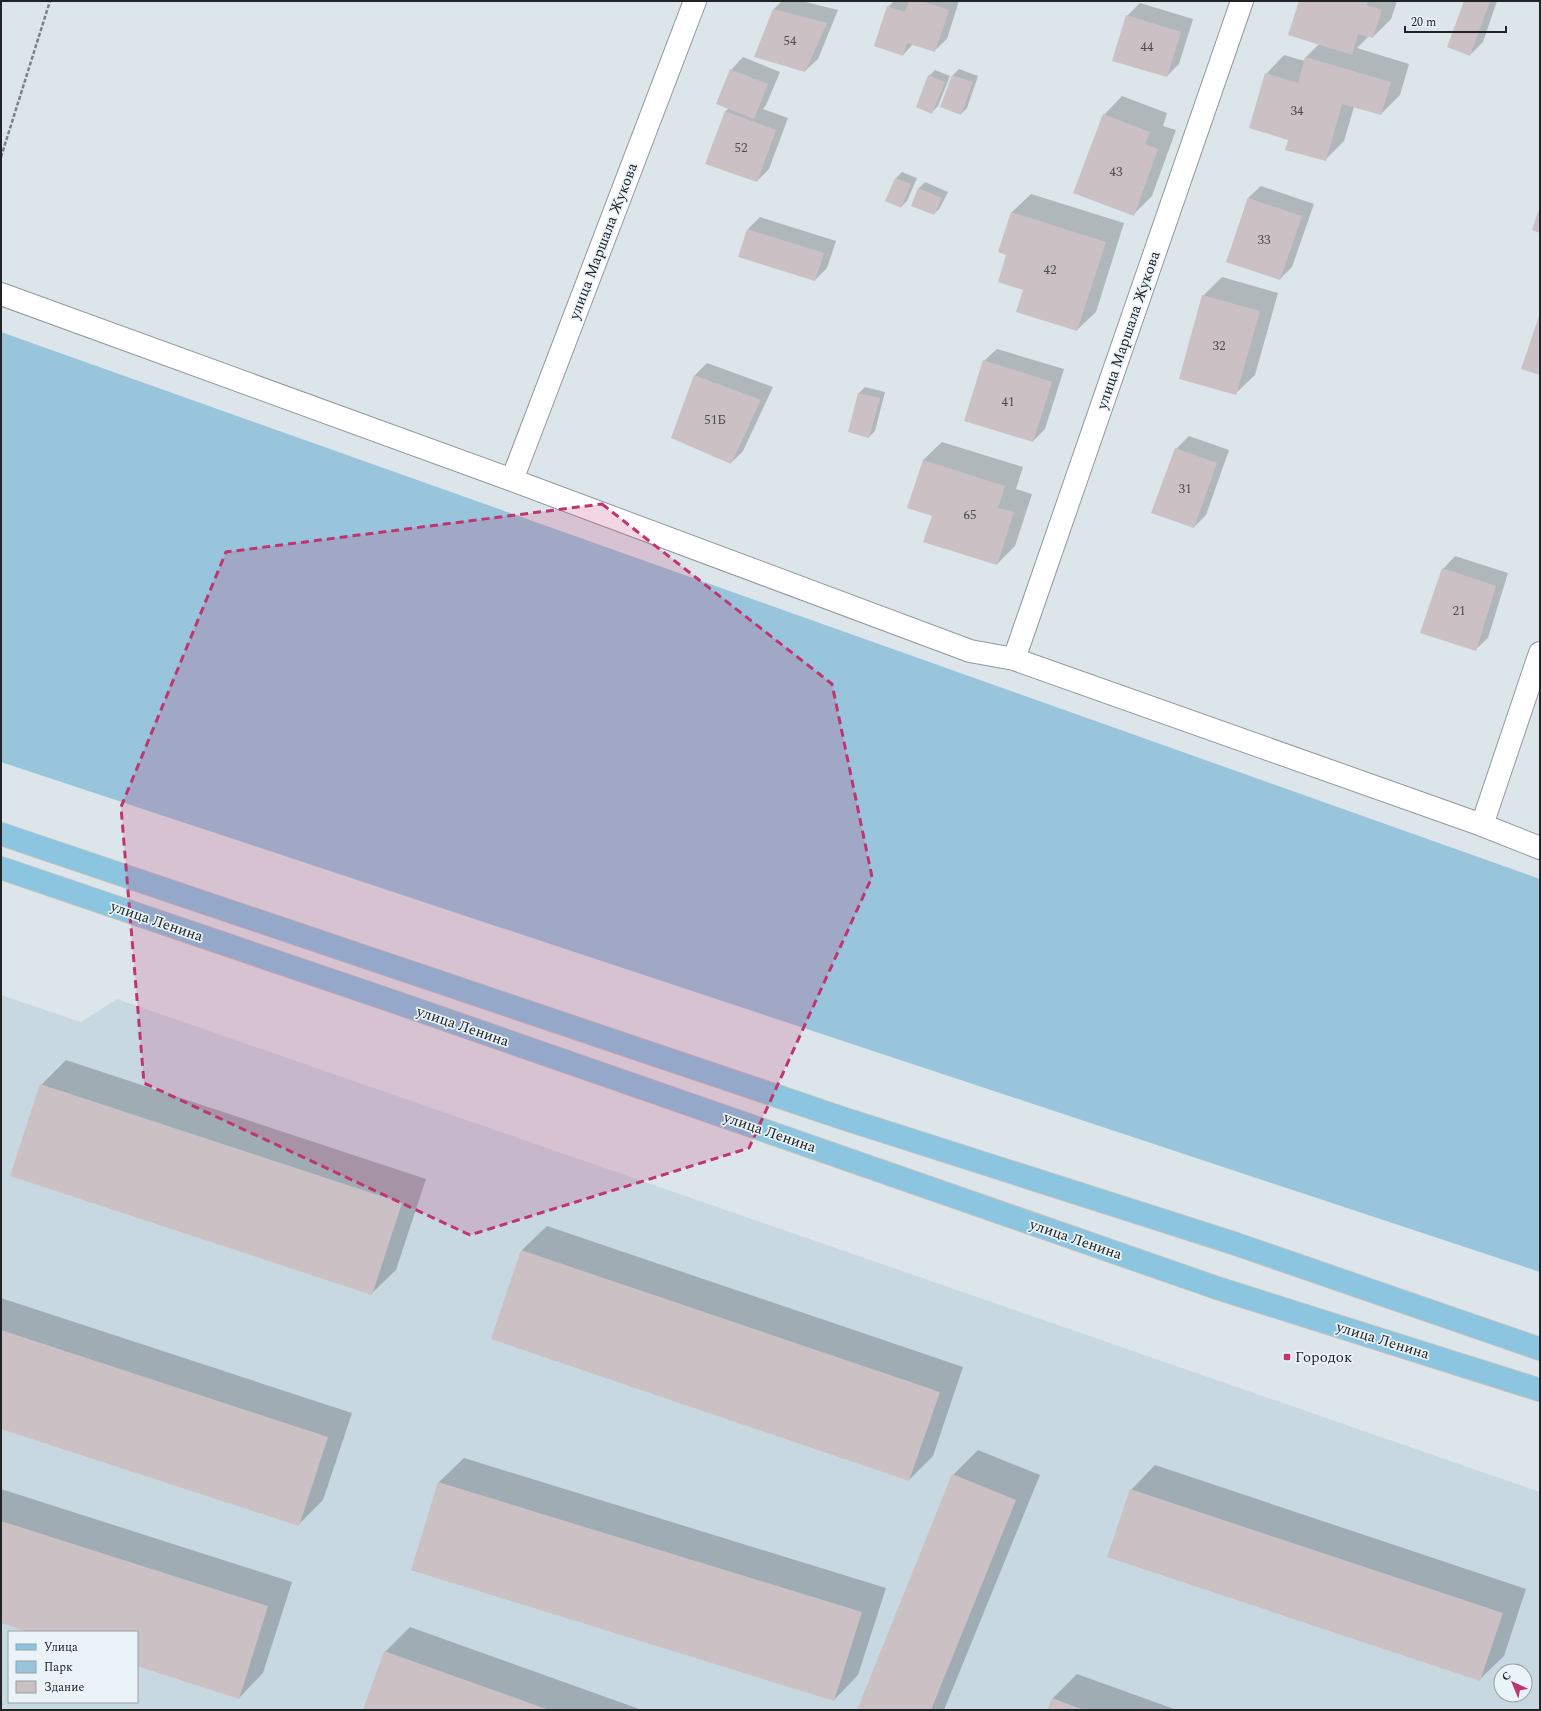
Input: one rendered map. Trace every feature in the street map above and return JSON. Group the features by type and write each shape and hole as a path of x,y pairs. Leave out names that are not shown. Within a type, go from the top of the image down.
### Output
{"main road":[{"path":"1,834 842,1118 1233,1243 1540,1349"},
{"name":"улица Ленина","path":"1,868 429,1014 1217,1288 1540,1390"}],"street":[{"name":"улица Маршала Жукова","path":"512,480 695,1"},
{"name":"улица Маршала Жукова","path":"1014,659 1242,1"},
{"path":"1,294 512,480 970,651 1014,659 1482,825 1540,848"},
{"path":"1482,825 1540,652"}],"path":[{"path":"1,157 50,1"}],"highlighted area":[{"path":"602,504 832,684 872,877 749,1148 470,1235 144,1083 121,807 226,552"}],"shaded area":[{"path":"1,995 81,1022 117,999 1540,1492 1540,1710 1,1710"}],"green space":[{"path":"1,332 1540,879 1540,1272 1,762"}],"building":[{"path":"909,1 922,1 949,10 935,52 907,43 903,56 874,46 887,6 905,12"},
{"path":"1299,1 1368,1 1366,5 1382,10 1373,38 1358,34 1352,55 1288,35"},
{"path":"1464,1 1490,1 1470,56 1447,47"},
{"path":"773,9 827,23 805,72 754,57"},
{"path":"1126,15 1181,32 1167,77 1112,61"},
{"path":"1305,57 1391,82 1381,115 1342,104 1326,161 1285,150 1288,140 1249,128 1265,73 1298,83"},
{"path":"730,69 768,84 754,119 716,104"},
{"path":"928,75 945,82 932,114 916,107"},
{"path":"952,75 973,82 961,115 940,107"},
{"path":"725,111 776,130 757,182 705,164"},
{"path":"1103,114 1150,132 1145,144 1158,149 1134,216 1073,193"},
{"path":"895,178 911,184 901,208 885,201"},
{"path":"918,188 942,198 934,215 911,206"},
{"path":"1248,198 1302,216 1280,280 1226,262"},
{"path":"1540,206 1540,233 1532,230"},
{"path":"1011,212 1106,242 1077,331 1016,312 1023,290 998,282 1006,255 998,252"},
{"path":"747,229 824,253 815,281 738,257"},
{"path":"1202,295 1260,311 1236,395 1179,379"},
{"path":"1540,313 1540,375 1521,369"},
{"path":"983,360 1052,382 1033,442 964,421"},
{"path":"694,375 761,400 731,464 671,438"},
{"path":"858,393 880,398 869,438 848,432"},
{"path":"1175,448 1217,463 1194,528 1151,513"},
{"path":"923,460 1005,486 998,508 1014,512 997,565 923,542 932,516 907,508"},
{"path":"1442,568 1496,586 1476,651 1420,633"},
{"path":"40,1084 402,1203 372,1295 10,1176"},
{"path":"521,1250 940,1392 909,1481 491,1339"},
{"path":"1,1330 328,1437 299,1526 1,1429"},
{"path":"952,1474 1016,1500 931,1710 857,1710"},
{"path":"438,1482 862,1612 834,1701 411,1570"},
{"path":"1130,1489 1503,1613 1480,1681 1107,1557"},
{"path":"1,1521 268,1606 239,1699 138,1666 138,1631 26,1631 1,1623"},
{"path":"384,1651 549,1710 363,1710"},
{"path":"1052,1698 1084,1710 1047,1710"}],"place":[{"name":"Городок","path":"1287,1357"}]}
